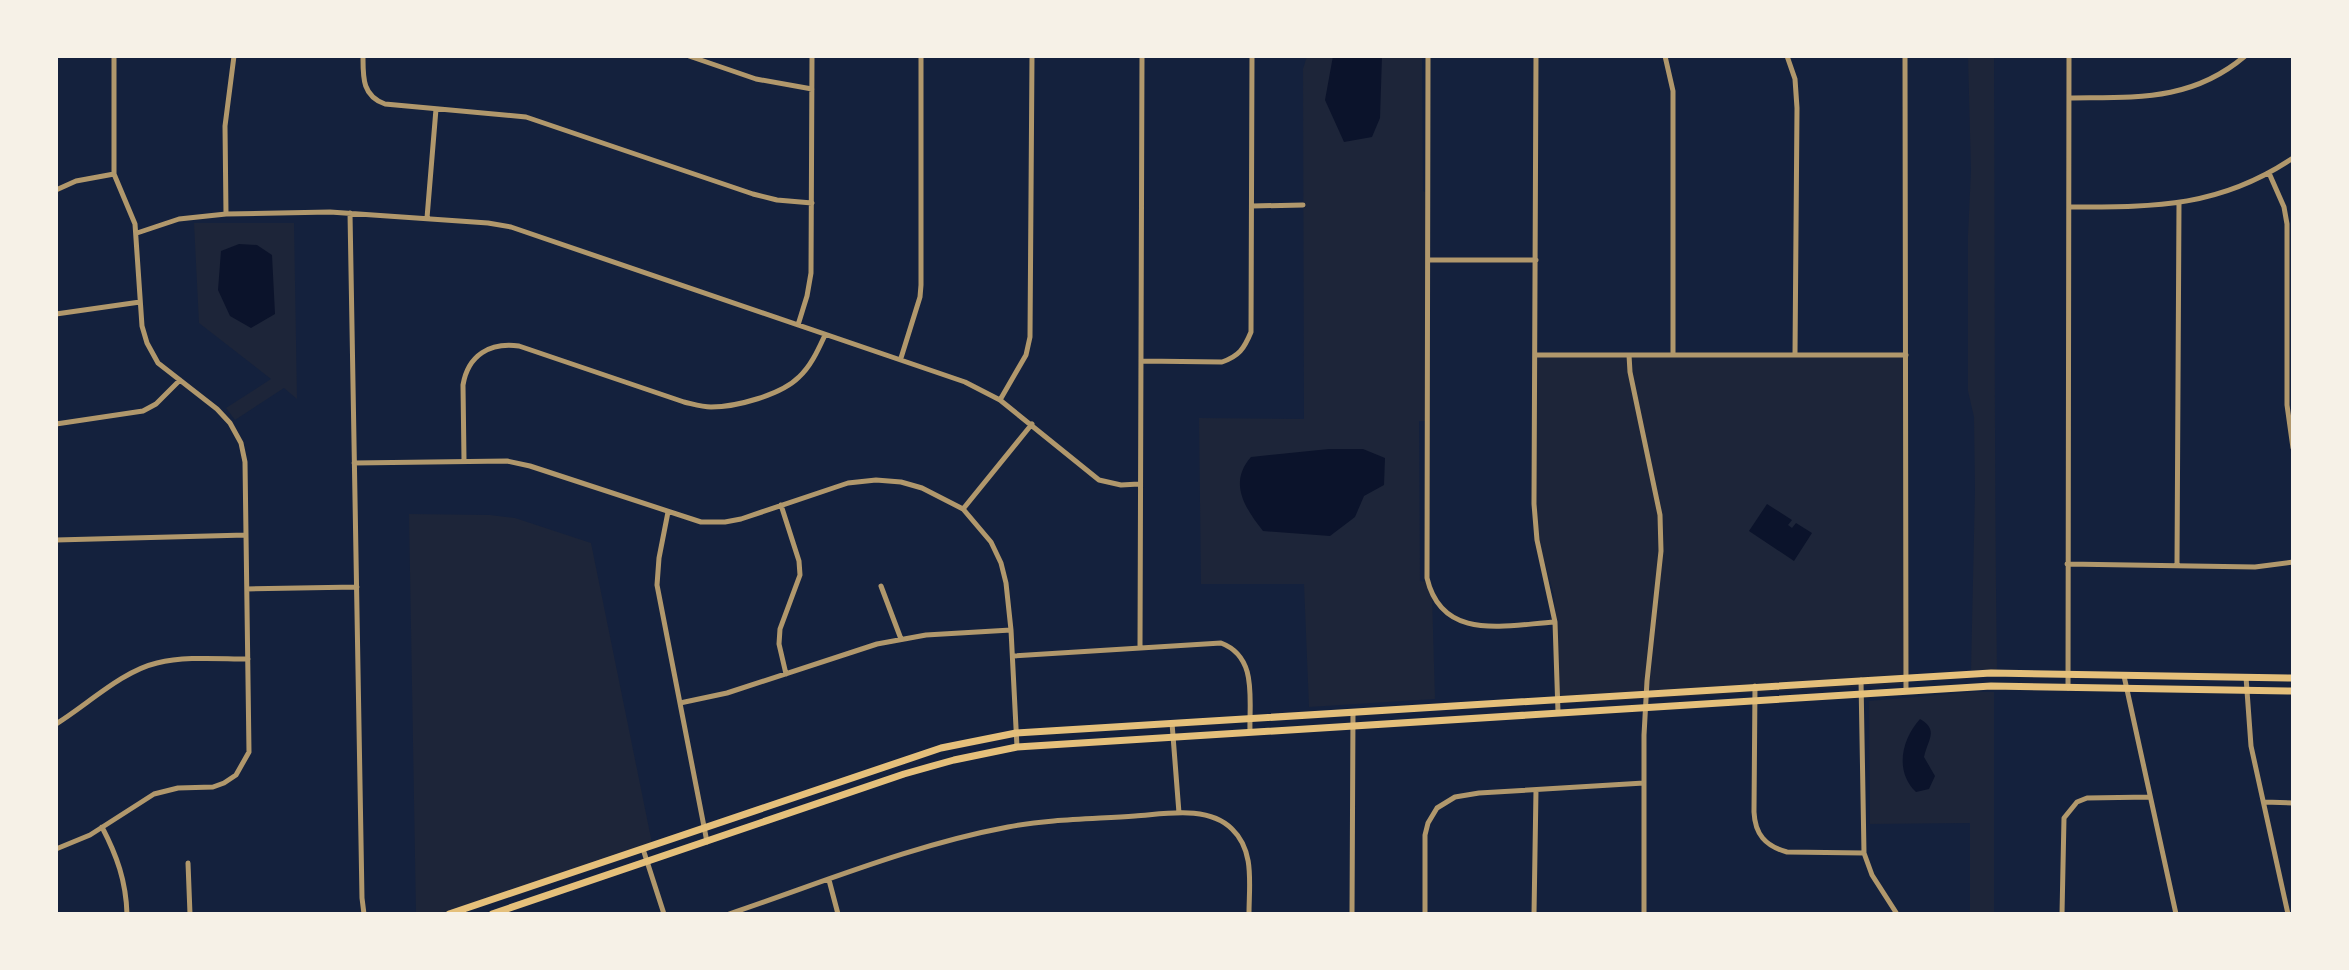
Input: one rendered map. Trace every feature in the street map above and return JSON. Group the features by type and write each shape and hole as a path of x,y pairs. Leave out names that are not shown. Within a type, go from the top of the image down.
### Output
{"main road":[{"path":"449,914 941,748 1016,733 1991,673 2293,678"},
{"path":"492,914 834,798 954,760 1017,747 1991,686 2293,691"},
{"path":"830,785 834,798"}],"street":[{"path":"56,849 90,835 154,794 178,788 213,787 224,783 236,775 249,752 245,462 241,443 230,423 217,409 158,363 147,343 142,326 134,218 114,174 114,56"},
{"path":"226,215 225,125 234,56"},
{"path":"363,56 363,81 372,99 385,104 526,117 753,194 776,200 812,203"},
{"path":"689,56 756,79 812,89"},
{"path":"798,325 811,273 813,56"},
{"path":"901,359 920,298 921,285 921,56"},
{"path":"1000,400 1026,355 1030,337 1031,56"},
{"path":"1140,647 1142,56"},
{"path":"1141,361 1222,362 1241,352 1251,332 1252,56"},
{"path":"1428,56 1427,578 1430,590 1441,609 1465,624 1480,626 1555,622"},
{"path":"1536,56 1534,504 1537,540 1555,622 1558,712"},
{"path":"1665,56 1673,91 1673,355"},
{"path":"1787,56 1795,79 1797,107 1796,355"},
{"path":"1905,56 1906,691"},
{"path":"2068,688 2069,56"},
{"path":"2069,98 2149,97 2171,94 2191,89 2218,76 2245,56"},
{"path":"427,218 436,109"},
{"path":"2068,207 2151,207 2179,203 2230,191 2269,173 2293,158"},
{"path":"2269,173 2284,206 2287,224 2287,405 2293,448"},
{"path":"56,190 87,177 114,174"},
{"path":"2177,566 2179,203"},
{"path":"1252,206 1303,205"},
{"path":"136,233 179,219 226,215 350,213 511,227 965,382 1000,400 1099,480 1121,485 1139,484"},
{"path":"350,213 364,914"},
{"path":"1428,260 1536,260"},
{"path":"56,314 140,302"},
{"path":"464,460 464,375 478,355 494,346 519,346 684,402 709,407 732,405 785,387 805,371 825,335"},
{"path":"1535,355 1906,355"},
{"path":"1629,355 1660,515 1661,551 1644,735 1644,914"},
{"path":"56,425 143,411 156,404 180,380"},
{"path":"963,509 1032,424"},
{"path":"355,463 493,460 530,466 701,522 725,522 848,483 876,480 901,482 922,488 963,509 991,542 1001,563 1011,630 1017,747"},
{"path":"781,505 799,561 800,575 779,629 779,645 786,674"},
{"path":"668,512 657,585 707,842"},
{"path":"56,540 246,536"},
{"path":"2067,564 2255,567 2293,562"},
{"path":"881,586 901,639"},
{"path":"247,589 357,587"},
{"path":"680,703 727,693 877,644 926,635 1011,630"},
{"path":"1013,656 1221,643 1230,646 1244,661 1249,677 1250,732"},
{"path":"56,712 58,722 127,676 156,663 248,659"},
{"path":"2124,676 2176,914"},
{"path":"2246,677 2251,746 2290,913"},
{"path":"1861,680 1864,853 1872,876 1896,914"},
{"path":"1755,686 1755,827 1761,839 1775,849 1787,852 1864,853"},
{"path":"1352,914 1353,712"},
{"path":"1172,723 1179,813"},
{"path":"1425,914 1425,835 1428,823 1437,808 1455,797 1644,783"},
{"path":"1534,914 1536,790"},
{"path":"2062,914 2062,825 2068,811 2087,798 2150,797"},
{"path":"2264,802 2293,803"},
{"path":"729,914 926,847 1010,826 1179,813 1214,817 1230,827 1241,840 1249,861 1249,914"},
{"path":"102,827 121,866 127,914"},
{"path":"643,849 664,914"},
{"path":"188,863 190,914"},
{"path":"829,880 838,914"}],"shaded area":[{"path":"1307,56 1422,56 1425,421 1419,421 1420,581 1428,582 1432,595 1435,699 1309,707 1304,584 1201,584 1199,418 1304,419 1303,69"},
{"path":"1333,56 1382,56 1380,118 1372,137 1344,142 1325,100"},
{"path":"1968,56 1994,56 1997,670 1971,670 1975,490 1974,417 1968,391 1968,235 1971,171"},
{"path":"194,223 294,223 297,399 284,388 235,420 226,408 271,379 199,323"},
{"path":"239,244 257,245 272,255 275,314 251,328 230,316 218,290 221,251"},
{"path":"1537,354 1905,355 1906,684 1559,704 1554,595 1538,539 1535,504"},
{"path":"1329,449 1363,449 1385,458 1384,485 1364,496 1355,517 1330,536 1263,531 1245,504 1240,486 1244,467 1251,457"},
{"path":"1767,504 1792,520 1788,525 1792,528 1796,523 1812,533 1794,561 1749,531"},
{"path":"409,514 515,518 591,543 653,848 455,914 416,914"},
{"path":"1994,692 1994,914 1970,914 1970,823 1870,824 1869,701"},
{"path":"1920,719 1931,731 1924,757 1935,776 1929,789 1916,792 1905,775 1903,755 1909,736"}]}
